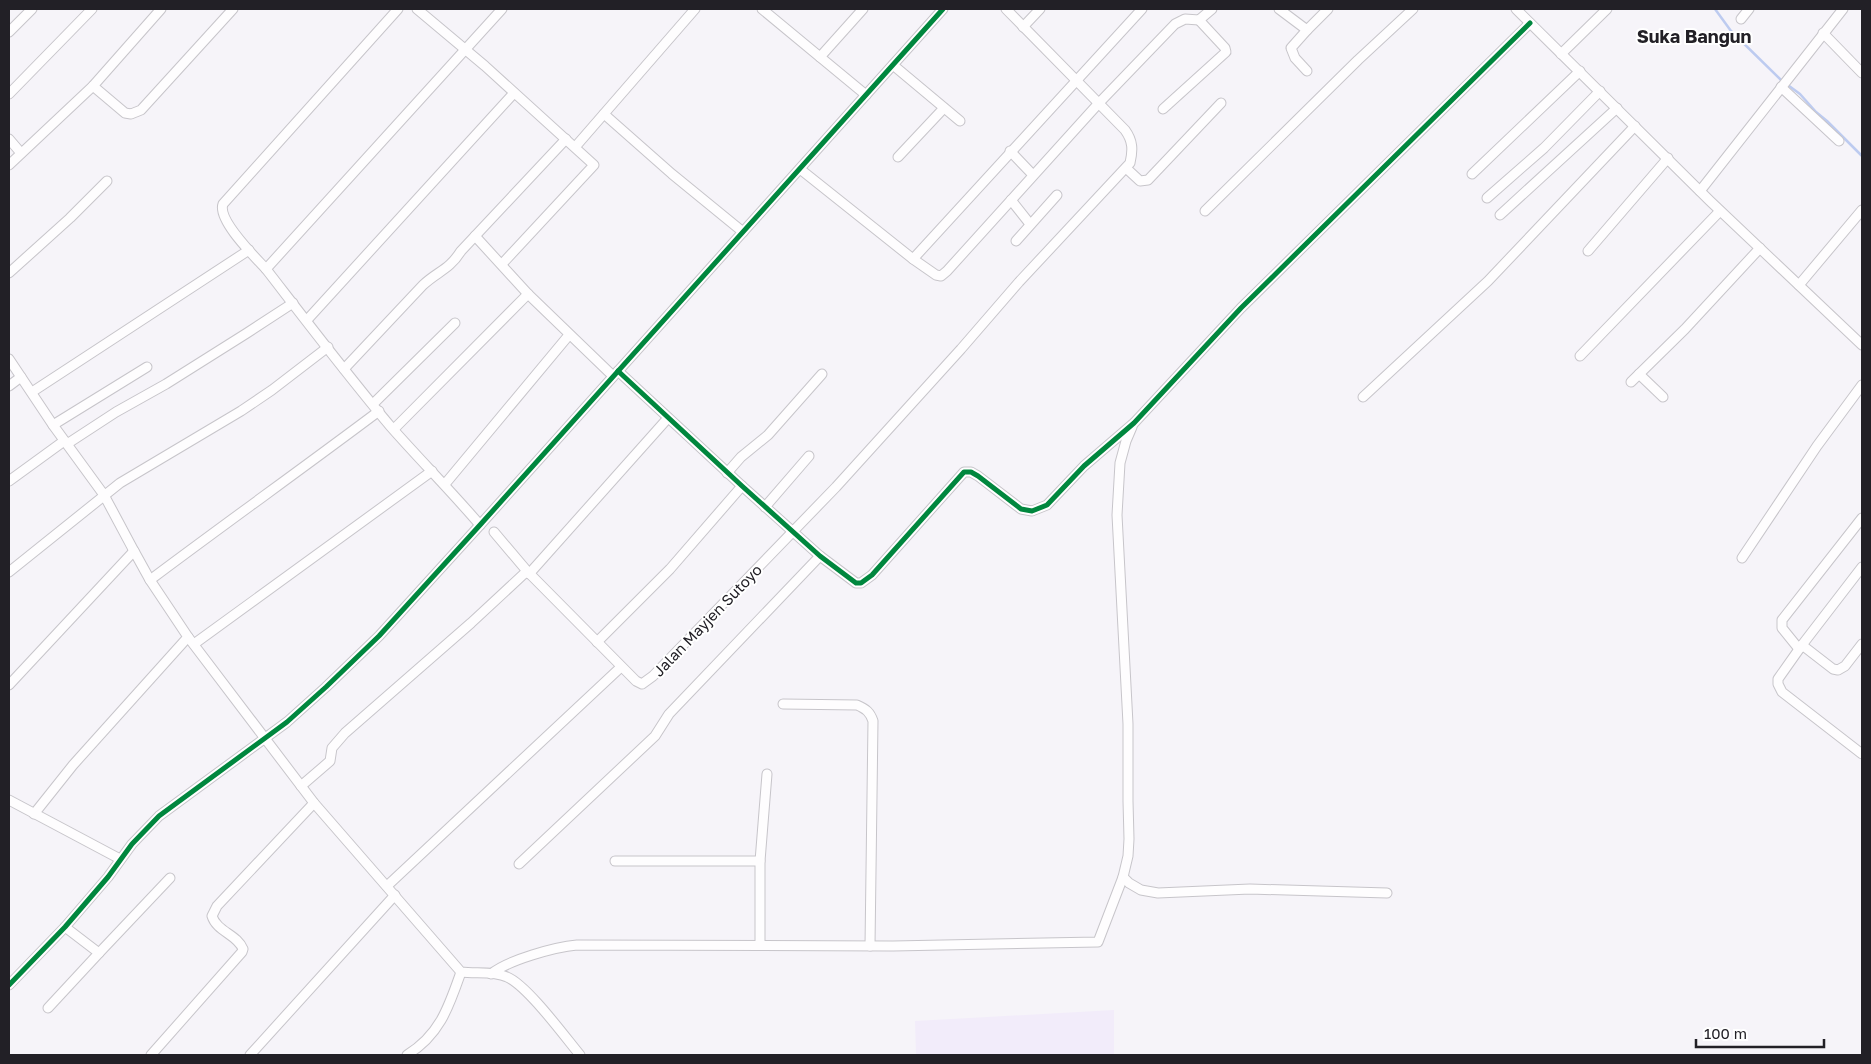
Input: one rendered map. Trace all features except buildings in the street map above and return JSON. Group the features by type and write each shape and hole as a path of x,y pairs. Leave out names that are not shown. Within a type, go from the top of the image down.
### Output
{"street":[{"path":"9,32 32,9"},
{"path":"9,94 92,9"},
{"path":"9,164 92,86 161,9"},
{"path":"92,86 125,113 137,113 152,99 233,9"},
{"name":"Jalan Mayjen Sutoyo","path":"398,9 223,204 222,213 249,250 394,430 482,523 493,531 528,572 636,682 642,684 849,474 1019,282 1126,168"},
{"path":"417,9 566,139 579,142 593,163 594,167 502,264"},
{"path":"266,269 502,9"},
{"path":"579,142 696,9"},
{"path":"762,9 866,95"},
{"path":"820,58 863,9"},
{"path":"9,985 65,927 108,877 132,844 159,816 266,738 326,687 379,636 943,9"},
{"path":"1006,9 1130,137 1132,156 1126,168 1140,181 1148,180 1221,103"},
{"path":"1023,27 1040,9"},
{"path":"913,259 1142,9"},
{"path":"1199,20 1212,9"},
{"path":"1279,9 1307,30"},
{"path":"1306,71 1295,58 1291,48 1328,9"},
{"path":"1205,211 1358,60 1413,9"},
{"path":"1516,9 1720,211 1862,345"},
{"path":"1561,54 1607,9"},
{"path":"1741,19 1750,9"},
{"path":"1700,191 1843,9"},
{"path":"800,169 913,259 936,275 941,276 1098,104 1175,24 1185,19 1199,20 1225,48 1226,52 1163,109"},
{"path":"475,236 528,294 569,335 668,418 820,556 852,581 862,583 872,575 961,475 967,472 978,476 1020,509 1032,511 1040,509 1057,496 1084,466 1134,423 1241,308 1530,23"},
{"path":"1823,33 1862,73"},
{"path":"893,65 960,121"},
{"path":"1472,174 1580,71"},
{"path":"1784,84 1839,141"},
{"path":"1487,198 1544,148 1600,91"},
{"path":"307,320 514,93"},
{"path":"898,157 944,108"},
{"path":"1500,215 1617,108"},
{"path":"604,114 672,174 744,232"},
{"path":"1363,397 1488,281 1635,126"},
{"path":"344,369 427,281 450,266 461,251 566,139"},
{"path":"9,140 21,153"},
{"path":"1010,151 1033,175"},
{"path":"1588,251 1668,158"},
{"path":"9,273 70,218 106,181"},
{"path":"1016,241 1057,195"},
{"path":"1011,200 1030,224"},
{"path":"1799,285 1862,210"},
{"path":"1580,356 1720,211"},
{"path":"1631,382 1685,329 1760,248"},
{"path":"32,392 249,250"},
{"path":"394,430 528,294"},
{"path":"10,481 65,443 166,384 293,303"},
{"path":"150,580 376,408 455,323"},
{"path":"445,484 569,335"},
{"path":"9,572 104,495 147,465 241,412 328,347"},
{"path":"9,359 65,443 104,495 150,580 191,640 314,803 461,972 506,976 521,986 580,1055"},
{"path":"53,425 147,367"},
{"path":"727,473 741,457 768,435 822,374"},
{"path":"1639,374 1663,397"},
{"path":"9,386 21,377"},
{"path":"1742,558 1862,385"},
{"path":"301,786 330,761 333,745 345,733 528,572 668,418"},
{"path":"491,974 506,964 566,946 870,946 1098,942 1128,856 1128,724 1117,515 1120,463 1126,441 1134,423"},
{"path":"765,507 808,456"},
{"path":"34,814 73,765 191,640 432,471"},
{"path":"597,642 670,569 742,486"},
{"path":"1862,518 1782,620 1782,628 1801,647 1833,669 1838,670 1845,666 1862,644"},
{"path":"9,685 134,552"},
{"path":"519,864 655,736 669,714 820,556"},
{"path":"1862,567 1778,679 1779,689 1862,754"},
{"path":"387,886 621,667"},
{"path":"783,704 857,705 870,714 873,721 870,946"},
{"path":"760,945 760,861 767,774"},
{"path":"9,800 120,859"},
{"path":"151,1055 242,952 243,949 240,942 220,928 213,920 212,916 217,906 314,803"},
{"path":"615,862 760,861"},
{"path":"1122,877 1141,890 1158,893 1250,889 1387,893"},
{"path":"48,1008 170,878"},
{"path":"250,1055 394,896"},
{"path":"65,927 100,953"},
{"path":"407,1055 426,1041 444,1019 461,972"}],"shaded area":[{"path":"1114,1010 1114,1055 916,1055 915,1021"}],"waterway":[{"path":"1715,9 1731,31 1781,80 1800,94 1862,156"}],"cycle path":[{"path":"9,985 65,927 108,877 132,844 159,816 287,722 379,636 943,9"},
{"path":"618,371 820,556 856,583 861,583 872,575 964,472 971,472 978,476 1021,509 1032,511 1047,505 1084,466 1134,423 1241,308 1530,23"}],"district":[{"name":"Suka Bangun","path":"1694,36"}]}
